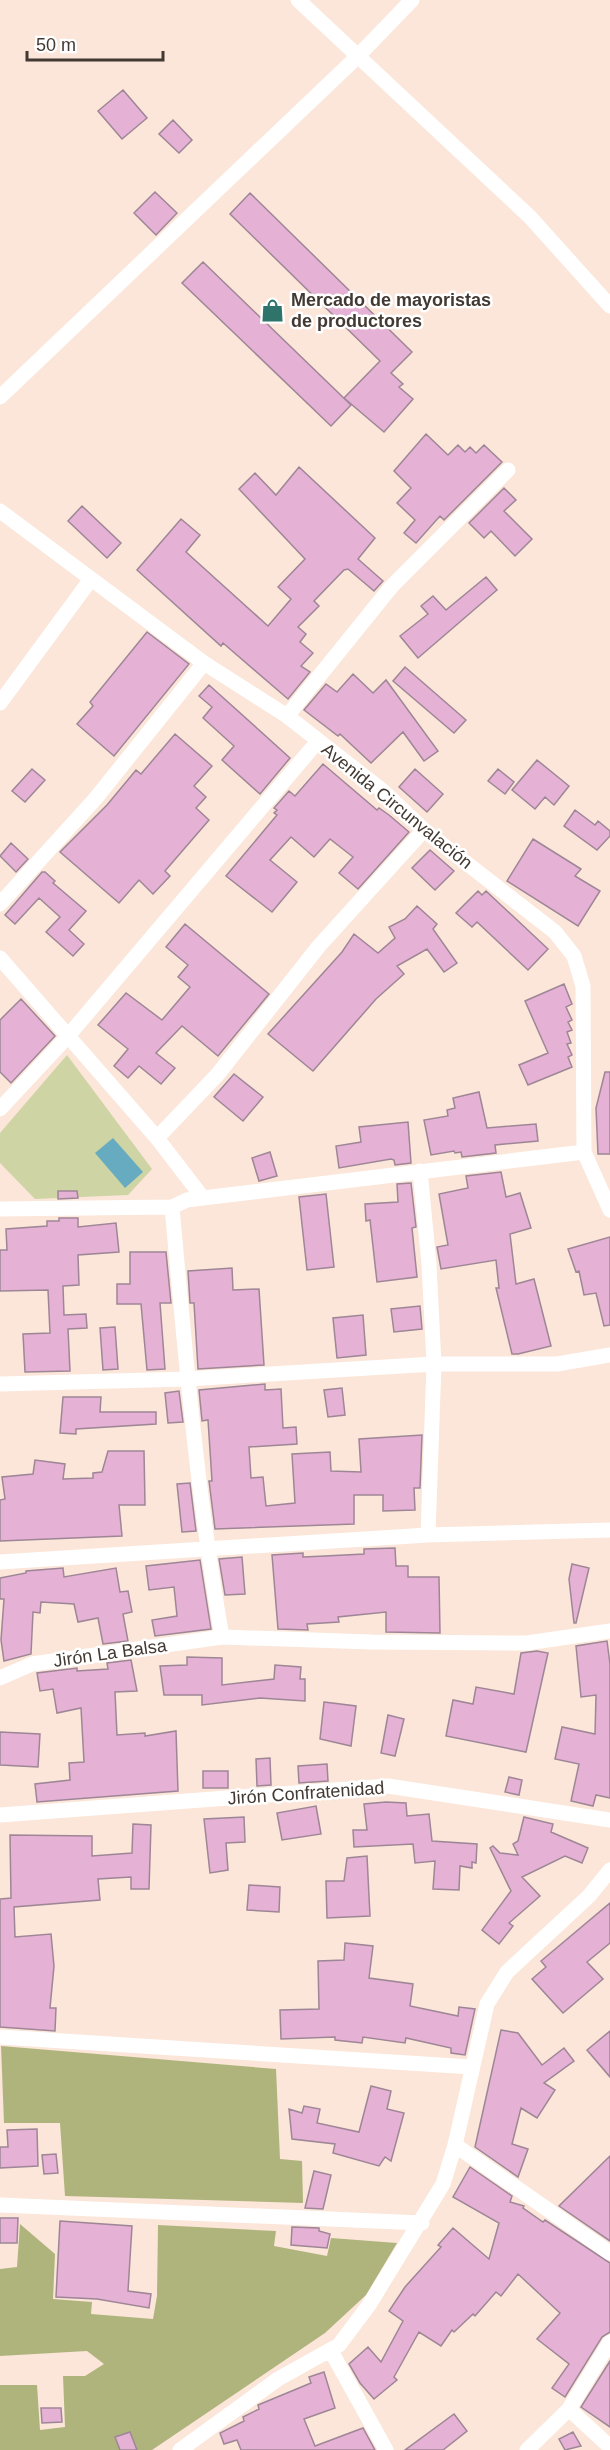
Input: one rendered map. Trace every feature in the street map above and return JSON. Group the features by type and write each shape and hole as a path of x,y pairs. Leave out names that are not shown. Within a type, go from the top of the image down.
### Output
{"street":[{"path":"298,0 530,217 610,306"},
{"path":"0,397 357,57 412,0"},
{"path":"287,716 392,586 508,470"},
{"name":"Avenida Circunvalación","path":"0,511 204,663 287,716 382,791 424,830 555,932 574,956 583,986 584,1152 610,1210"},
{"path":"0,703 91,579"},
{"path":"0,904 96,798 204,663"},
{"path":"0,1109 68,1036 318,741"},
{"path":"157,1138 218,1074 319,946 424,830"},
{"path":"0,958 157,1138 202,1198"},
{"path":"0,1209 172,1207 187,1200 584,1152"},
{"path":"420,1171 429,1264 434,1364 428,1535"},
{"path":"172,1207 187,1379 207,1549 222,1637"},
{"path":"0,1384 187,1379 434,1364 557,1364 610,1355"},
{"path":"0,1562 428,1535 610,1530"},
{"name":"Jirón La Balsa","path":"0,1678 32,1664 222,1637 371,1642 527,1643 610,1631"},
{"name":"Jirón Confratenidad","path":"0,1815 388,1786 610,1820"},
{"path":"180,2450 278,2379 332,2351 369,2305 422,2223 443,2184 455,2145 488,2004 507,1972 589,1896 610,1870"},
{"path":"0,2037 472,2067"},
{"path":"455,2145 610,2253"},
{"path":"0,2205 422,2223"},
{"path":"527,2450 569,2409 610,2342"},
{"path":"332,2351 386,2450"},
{"path":"569,2409 610,2447"}],"green space":[{"path":"67,1055 152,1169 128,1195 35,1199 0,1163 0,1133"},
{"path":"1,2046 276,2069 280,2159 302,2161 303,2203 65,2196 60,2123 4,2123"},
{"path":"20,2224 55,2254 53,2299 92,2302 91,2314 153,2319 157,2296 158,2225 276,2231 274,2246 327,2256 331,2238 397,2243 366,2295 325,2333 152,2450 0,2450 0,2385 37,2385 40,2430 65,2427 63,2376 85,2376 104,2364 87,2351 0,2356 0,2269 17,2267"}],"water":[{"path":"113,1138 143,1172 125,1188 95,1153"}],"building":[{"path":"123,90 147,118 122,139 98,111"},
{"path":"173,120 192,140 179,153 159,134"},
{"path":"155,192 177,213 156,235 134,213"},
{"path":"250,193 412,352 391,373 403,384 399,387 413,399 384,432 344,398 380,361 230,214"},
{"path":"203,262 351,405 331,426 182,283"},
{"path":"426,434 448,455 458,445 465,452 470,447 476,453 484,445 502,462 444,520 440,516 416,543 404,533 415,520 397,503 411,488 394,471"},
{"path":"299,467 375,538 358,559 383,581 374,591 348,569 344,570 314,601 319,606 298,627 306,634 300,642 313,653 301,666 310,672 288,699 223,643 221,646 137,570 181,519 200,535 186,552 268,626 291,599 278,587 305,559 239,489 255,473 276,495"},
{"path":"504,488 516,500 504,511 532,539 515,556 491,531 484,538 469,523"},
{"path":"82,506 121,543 107,558 68,521"},
{"path":"486,577 497,590 418,658 400,636 428,614 421,606 433,596 446,610"},
{"path":"147,632 189,664 114,756 77,724 93,706 90,702"},
{"path":"405,667 466,720 454,733 393,681"},
{"path":"353,674 373,693 386,680 438,751 424,761 403,732 371,763 340,734 338,736 304,710 326,684 337,692"},
{"path":"209,685 290,758 260,794 222,760 234,746 203,718 212,707 199,696"},
{"path":"175,734 212,766 194,786 206,797 196,808 209,820 165,871 170,876 153,894 139,880 119,903 60,852 107,805 136,770 141,774"},
{"path":"537,760 569,786 554,805 545,797 535,809 512,790"},
{"path":"323,764 377,810 379,808 409,832 358,889 339,873 353,857 330,839 314,857 291,837 270,860 297,882 272,912 226,876 277,815 274,813 277,810 274,808 289,791 295,796"},
{"path":"32,769 45,780 25,802 12,791"},
{"path":"415,769 443,794 427,812 399,787"},
{"path":"498,769 514,782 505,794 488,781"},
{"path":"575,810 595,825 598,821 610,831 610,836 597,850 564,826"},
{"path":"533,839 581,869 575,876 600,891 578,926 507,881"},
{"path":"11,843 28,859 16,872 0,856"},
{"path":"430,850 454,871 435,890 412,868"},
{"path":"42,872 45,872 55,881 53,883 86,911 69,930 84,944 73,956 46,932 60,917 39,898 15,924 5,915"},
{"path":"478,891 482,895 486,891 548,949 528,970 477,922 472,927 456,913"},
{"path":"417,906 437,924 433,929 457,963 444,972 427,949 397,966 404,974 376,999 313,1071 268,1034 342,952 354,934 378,953 395,938 389,927 405,919"},
{"path":"185,924 269,994 218,1056 182,1026 156,1053 175,1068 161,1084 139,1066 128,1078 114,1066 128,1049 98,1025 126,993 162,1020 190,987 178,977 188,965 166,947"},
{"path":"564,984 572,1004 566,1007 572,1020 568,1022 572,1030 567,1032 571,1043 567,1044 572,1055 568,1057 572,1067 528,1085 519,1065 548,1053 525,1001"},
{"path":"21,999 55,1036 11,1083 0,1072 0,1020"},
{"path":"605,1072 610,1072 610,1154 598,1154 596,1108"},
{"path":"234,1074 263,1097 243,1121 214,1097"},
{"path":"479,1092 487,1128 536,1124 538,1141 495,1145 496,1153 462,1157 461,1152 455,1153 454,1151 431,1155 424,1120 448,1116 447,1110 455,1108 453,1098"},
{"path":"408,1122 411,1163 395,1165 394,1160 391,1159 339,1168 336,1146 361,1142 359,1127"},
{"path":"270,1152 277,1176 259,1181 252,1158"},
{"path":"501,1172 506,1197 520,1193 531,1228 510,1234 516,1284 534,1279 551,1346 518,1354 512,1354 496,1288 499,1288 496,1260 441,1269 437,1247 448,1245 439,1194 468,1188 466,1176"},
{"path":"411,1183 416,1227 412,1228 417,1277 377,1282 370,1220 366,1221 365,1204 398,1202 397,1184"},
{"path":"58,1191 77,1191 78,1198 58,1199"},
{"path":"326,1194 334,1267 307,1270 299,1197"},
{"path":"59,1218 78,1218 78,1227 116,1223 119,1252 78,1255 79,1285 63,1286 64,1315 86,1314 87,1328 68,1329 70,1371 25,1372 23,1334 50,1333 48,1290 0,1291 0,1250 7,1250 6,1229 47,1226 47,1221 59,1221"},
{"path":"610,1237 610,1325 604,1326 596,1293 584,1295 579,1271 576,1272 568,1249"},
{"path":"130,1252 166,1252 171,1303 160,1303 165,1369 147,1370 141,1304 117,1304 117,1284 130,1284"},
{"path":"232,1268 233,1290 259,1289 264,1365 198,1369 194,1303 190,1303 188,1271"},
{"path":"420,1306 422,1329 394,1332 391,1309"},
{"path":"363,1315 366,1355 337,1358 333,1318"},
{"path":"115,1327 118,1369 103,1370 100,1328"},
{"path":"265,1384 265,1390 281,1389 283,1428 296,1427 297,1444 249,1447 251,1478 263,1477 266,1506 295,1503 292,1454 330,1452 331,1471 361,1472 359,1439 422,1435 420,1488 414,1488 415,1510 383,1511 383,1495 354,1495 354,1524 215,1529 209,1481 212,1481 208,1420 202,1421 199,1390"},
{"path":"342,1388 345,1415 328,1417 324,1390"},
{"path":"179,1391 183,1422 168,1423 165,1393"},
{"path":"63,1397 101,1397 100,1412 156,1412 156,1424 76,1429 76,1434 60,1433"},
{"path":"108,1451 144,1451 145,1505 119,1505 122,1536 0,1541 0,1500 5,1499 2,1477 33,1474 35,1460 65,1464 63,1479 93,1478 93,1473 102,1472"},
{"path":"190,1483 196,1531 182,1532 177,1484"},
{"path":"395,1548 396,1566 408,1566 408,1577 439,1577 440,1633 386,1632 386,1612 338,1617 339,1622 307,1624 308,1630 278,1629 272,1555 303,1553 303,1557 364,1554 364,1549"},
{"path":"242,1557 245,1594 225,1595 219,1559"},
{"path":"200,1560 211,1629 155,1636 152,1620 177,1616 174,1587 149,1590 146,1566"},
{"path":"572,1564 589,1568 576,1623 574,1623 569,1579"},
{"path":"63,1568 64,1577 116,1568 120,1592 128,1591 132,1612 123,1614 128,1641 103,1644 98,1618 78,1622 74,1604 41,1602 40,1613 33,1612 31,1654 4,1661 1,1640 4,1599 0,1599 0,1578 26,1573 26,1571"},
{"path":"607,1641 610,1664 610,1798 596,1795 593,1806 571,1801 579,1764 555,1759 562,1727 595,1734 596,1695 581,1697 576,1646"},
{"path":"537,1651 548,1653 526,1752 446,1736 453,1700 473,1704 476,1687 514,1694 521,1653"},
{"path":"187,1657 222,1658 222,1685 274,1679 275,1665 301,1667 300,1679 305,1679 305,1701 260,1698 202,1705 202,1695 164,1695 160,1666 187,1665"},
{"path":"131,1660 137,1691 115,1692 117,1735 145,1733 145,1736 176,1731 178,1791 37,1802 35,1784 70,1780 69,1763 84,1762 81,1708 57,1713 53,1689 40,1691 37,1673 77,1668 77,1671 108,1669 107,1663"},
{"path":"324,1702 356,1706 351,1746 320,1739"},
{"path":"388,1715 404,1719 395,1756 381,1753"},
{"path":"0,1732 40,1734 38,1767 0,1765"},
{"path":"270,1758 271,1785 257,1786 256,1759"},
{"path":"327,1764 328,1781 299,1783 298,1766"},
{"path":"203,1771 228,1771 228,1788 203,1788"},
{"path":"509,1777 522,1780 519,1795 505,1792"},
{"path":"406,1803 407,1816 429,1814 432,1841 477,1844 476,1863 472,1862 472,1868 460,1866 459,1890 433,1889 435,1861 415,1863 413,1844 354,1847 353,1830 367,1830 364,1804"},
{"path":"316,1806 321,1834 282,1840 277,1813"},
{"path":"244,1817 245,1842 226,1843 228,1870 210,1873 204,1819"},
{"path":"524,1817 553,1824 551,1832 588,1848 582,1863 565,1856 522,1877 540,1896 509,1923 513,1926 499,1944 482,1930 511,1891 490,1848 493,1846 500,1853 518,1855 513,1844 518,1841"},
{"path":"133,1824 151,1825 149,1889 131,1889 131,1877 98,1879 100,1900 14,1907 15,1937 51,1934 54,1966 50,2008 56,2008 55,2031 0,2027 0,1899 11,1898 10,1835 92,1836 92,1856 132,1853"},
{"path":"367,1856 370,1916 327,1918 326,1881 344,1881 347,1858"},
{"path":"249,1885 280,1887 279,1912 247,1910"},
{"path":"610,1903 610,1943 587,1962 603,1979 563,2013 532,1979 546,1967 541,1961"},
{"path":"345,1943 373,1946 369,1978 413,1984 410,2006 458,2016 459,2007 475,2009 465,2055 451,2053 451,2048 406,2038 405,2043 363,2037 362,2043 335,2040 335,2037 281,2039 280,2010 319,2009 318,1961 344,1960"},
{"path":"501,2030 518,2033 542,2065 564,2048 574,2061 544,2083 555,2090 537,2118 521,2108 512,2144 528,2149 518,2177 475,2147"},
{"path":"610,2031 610,2077 587,2050"},
{"path":"371,2086 391,2091 387,2109 404,2113 391,2161 385,2157 379,2166 333,2153 335,2144 292,2139 289,2109 302,2113 304,2106 320,2109 317,2123 359,2132"},
{"path":"37,2129 38,2166 0,2168 0,2147 8,2147 7,2130"},
{"path":"56,2154 58,2173 44,2174 42,2155"},
{"path":"610,2156 610,2241 559,2206"},
{"path":"470,2167 512,2196 510,2202 524,2206 523,2208 543,2222 545,2220 610,2263 610,2332 602,2337 565,2397 552,2388 569,2364 537,2339 560,2313 518,2274 501,2296 496,2292 475,2316 473,2314 454,2332 452,2330 441,2346 419,2332 394,2377 397,2380 374,2399 360,2383 349,2364 368,2347 381,2362 403,2321 389,2311 405,2287 441,2247 438,2245 453,2228 489,2259 499,2223 453,2197"},
{"path":"314,2171 331,2175 323,2209 305,2208"},
{"path":"0,2218 18,2218 17,2243 0,2243"},
{"path":"60,2221 132,2226 128,2291 151,2294 149,2308 97,2299 56,2297"},
{"path":"292,2227 319,2228 319,2231 330,2234 327,2248 291,2245"},
{"path":"610,2361 610,2427 581,2407"},
{"path":"324,2372 335,2408 304,2419 315,2446 363,2428 375,2450 241,2450 237,2440 224,2444 220,2433 244,2421 243,2417 259,2409 258,2405 311,2383 309,2377"},
{"path":"41,2408 61,2408 62,2422 42,2423"},
{"path":"454,2414 467,2431 443,2450 405,2450"},
{"path":"130,2432 137,2450 120,2450 115,2437"},
{"path":"573,2432 581,2446 565,2450 559,2439"}],"place":[{"name":"Mercado de mayoristas de productores","path":"273,310"}]}
